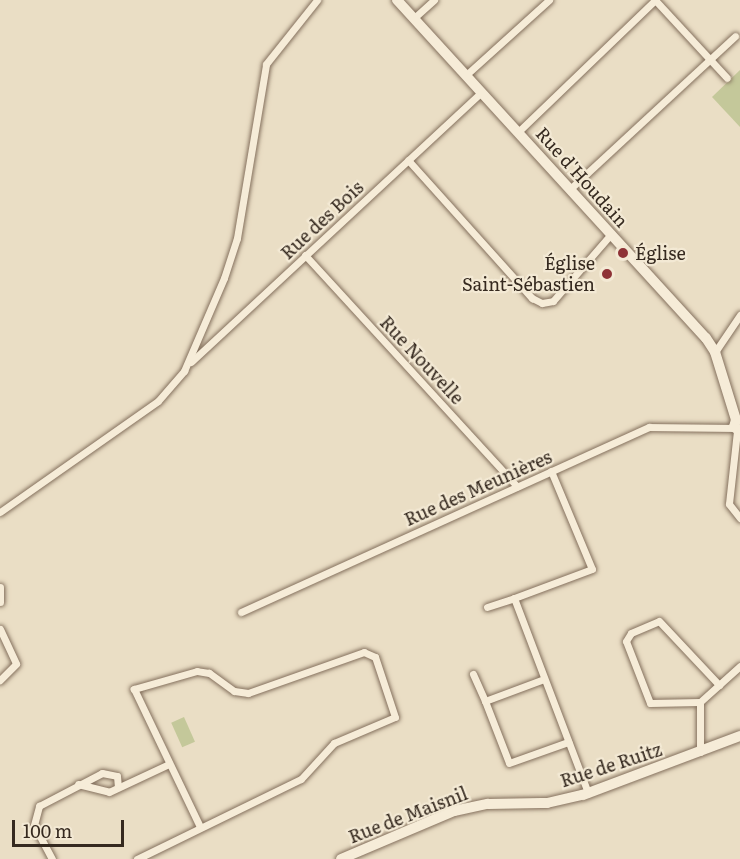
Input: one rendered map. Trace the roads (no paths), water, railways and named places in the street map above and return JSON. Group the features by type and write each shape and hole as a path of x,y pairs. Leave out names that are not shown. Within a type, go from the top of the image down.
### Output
{"street":[{"path":"0,512 158,401 184,371 224,278 237,238 266,64 318,0"},
{"name":"Rue d'Houdain","path":"397,0 611,234 715,352 738,426"},
{"path":"414,18 434,0"},
{"path":"466,75 549,0"},
{"path":"518,132 655,0 727,78"},
{"path":"570,189 735,36"},
{"name":"Rue des Bois","path":"184,371 305,255 482,92"},
{"path":"408,160 532,298 542,303 552,301 611,234"},
{"name":"Rue Nouvelle","path":"305,255 517,486"},
{"path":"715,352 740,315"},
{"path":"738,426 729,504 740,518"},
{"name":"Rue des Meunières","path":"241,612 649,427 738,426"},
{"path":"487,607 592,569 551,471"},
{"path":"0,587 0,602"},
{"path":"514,598 588,793"},
{"path":"719,685 659,621 631,633 626,641 650,703 700,702 719,685 740,666"},
{"path":"0,629 16,664 0,680"},
{"path":"137,859 264,795 301,779 334,743 350,734 395,717 375,657 364,652 248,693 234,691 209,673 197,671 134,689 167,765 200,827"},
{"path":"472,674 509,763 568,742"},
{"path":"484,701 544,679"},
{"path":"700,702 700,752"},
{"name":"Rue de Ruitz","path":"488,804 548,802 588,793 740,736"},
{"path":"78,784 109,792 167,765"},
{"path":"52,859 34,825 39,806 78,784 112,772 119,781 118,788"},
{"name":"Rue de Maisnil","path":"341,859 454,811 488,804"}],"place":[{"name":"Église","path":"623,253"},
{"name":"Église Saint-Sébastien","path":"607,274"}]}
